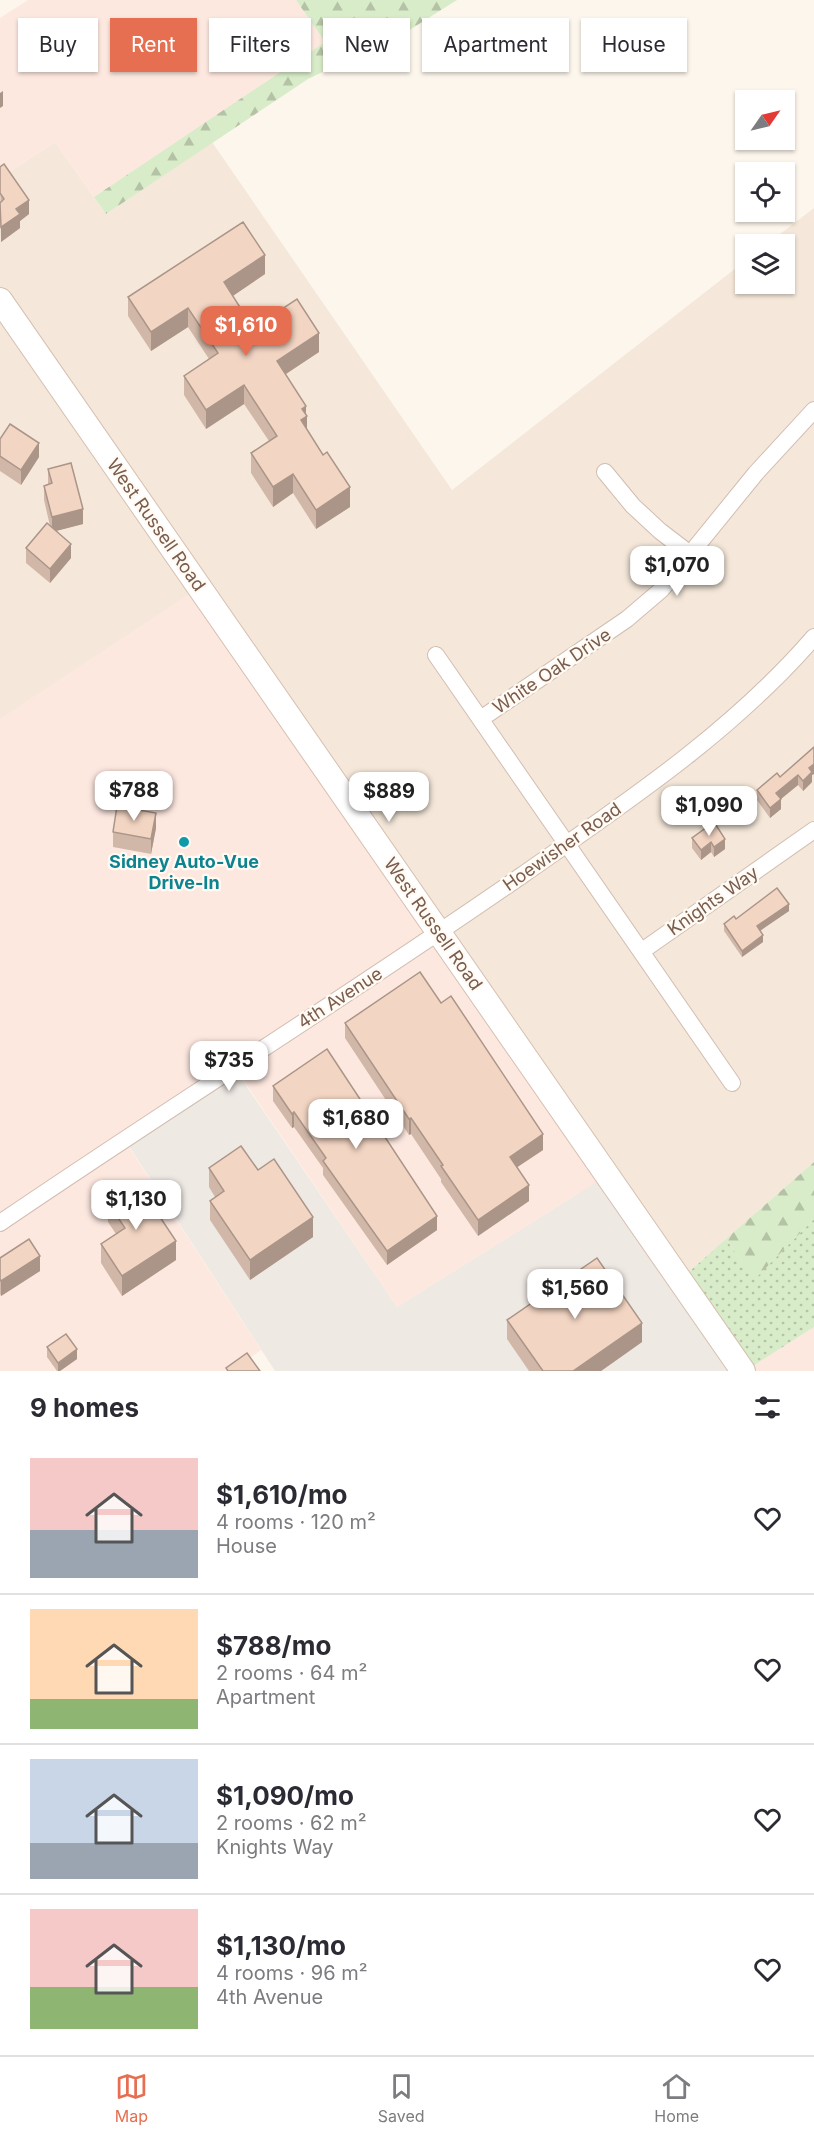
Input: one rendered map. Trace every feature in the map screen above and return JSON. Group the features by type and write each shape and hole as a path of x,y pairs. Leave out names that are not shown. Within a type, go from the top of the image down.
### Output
{"street":[{"name":"West Russell Road","path":"0,300 743,1371"},
{"name":"White Oak Drive","path":"482,718 627,619 661,590 756,473 814,410"},
{"path":"605,472 633,506 690,554"},
{"name":"Hoewisher Road","path":"440,933 659,778 732,720 814,637"},
{"path":"436,655 482,718 732,1083"},
{"name":"Knights Way","path":"642,951 814,830"},
{"name":"4th Avenue","path":"0,1222 440,933"}],"shaded area":[{"path":"28,0 296,0 308,18 209,18 209,72 280,72 94,197 55,142 0,178 0,18"},
{"path":"311,22 323,39 323,43 311,51"},
{"path":"55,142 106,214 212,142 452,490 735,269 735,294 795,294 795,234 780,234 814,208 814,1162 680,1280 0,719 0,178"},
{"path":"200,587 608,1175 397,1307 235,1068 125,1141 261,1350 231,1371 0,1371 0,719"},
{"path":"234,1068 397,1307 608,1175 743,1371 275,1371 125,1140"},
{"path":"814,1327 814,1371 745,1371"}],"green space":[{"path":"296,0 457,0 428,18 422,18 422,22 410,29 410,18 323,18 323,39 311,22 311,18 308,18"},
{"path":"323,43 323,72 308,79 106,214 94,197 280,72 311,72 311,51"},
{"path":"814,1162 814,1219 754,1280 726,1239"},
{"path":"814,1219 814,1327 745,1371 680,1280 726,1239 754,1279"}],"building":[{"path":"4,164 29,200 16,209 20,214 1,227 0,203 4,199 0,193 0,167"},
{"path":"243,222 265,255 224,282 253,328 297,299 319,333 277,361 306,406 302,409 307,416 301,420 323,455 327,452 350,487 316,510 293,474 273,487 251,453 277,436 244,385 206,410 184,376 218,353 188,308 151,332 128,297"},
{"path":"10,424 39,443 21,470 0,456 0,439"},
{"path":"71,463 83,509 52,517 44,486 52,483 48,469"},
{"path":"47,523 71,544 50,569 26,548"},
{"path":"814,747 814,764 809,768 812,772 803,781 798,775 776,793 781,799 770,808 757,790 777,773 780,777"},
{"path":"117,806 156,813 151,839 113,832"},
{"path":"714,822 725,839 714,847 711,842 701,850 692,838"},
{"path":"777,888 789,904 757,926 763,935 742,951 724,924 734,916 736,919"},
{"path":"420,972 441,1003 451,996 543,1134 510,1157 529,1185 478,1220 345,1023"},
{"path":"327,1049 437,1216 387,1251 323,1161 326,1158 273,1086"},
{"path":"241,1146 258,1170 274,1159 313,1217 250,1260 210,1201 224,1191 209,1168"},
{"path":"138,1184 176,1241 122,1276 101,1244 125,1228 108,1203"},
{"path":"29,1239 40,1256 1,1281 0,1258"},
{"path":"597,1258 642,1323 573,1371 543,1371 507,1320"},
{"path":"66,1334 77,1349 58,1363 47,1347"},
{"path":"247,1353 260,1371 228,1371 226,1368"}],"place":[{"name":"Sidney Auto-Vue Drive-In","path":"184,842"}]}
